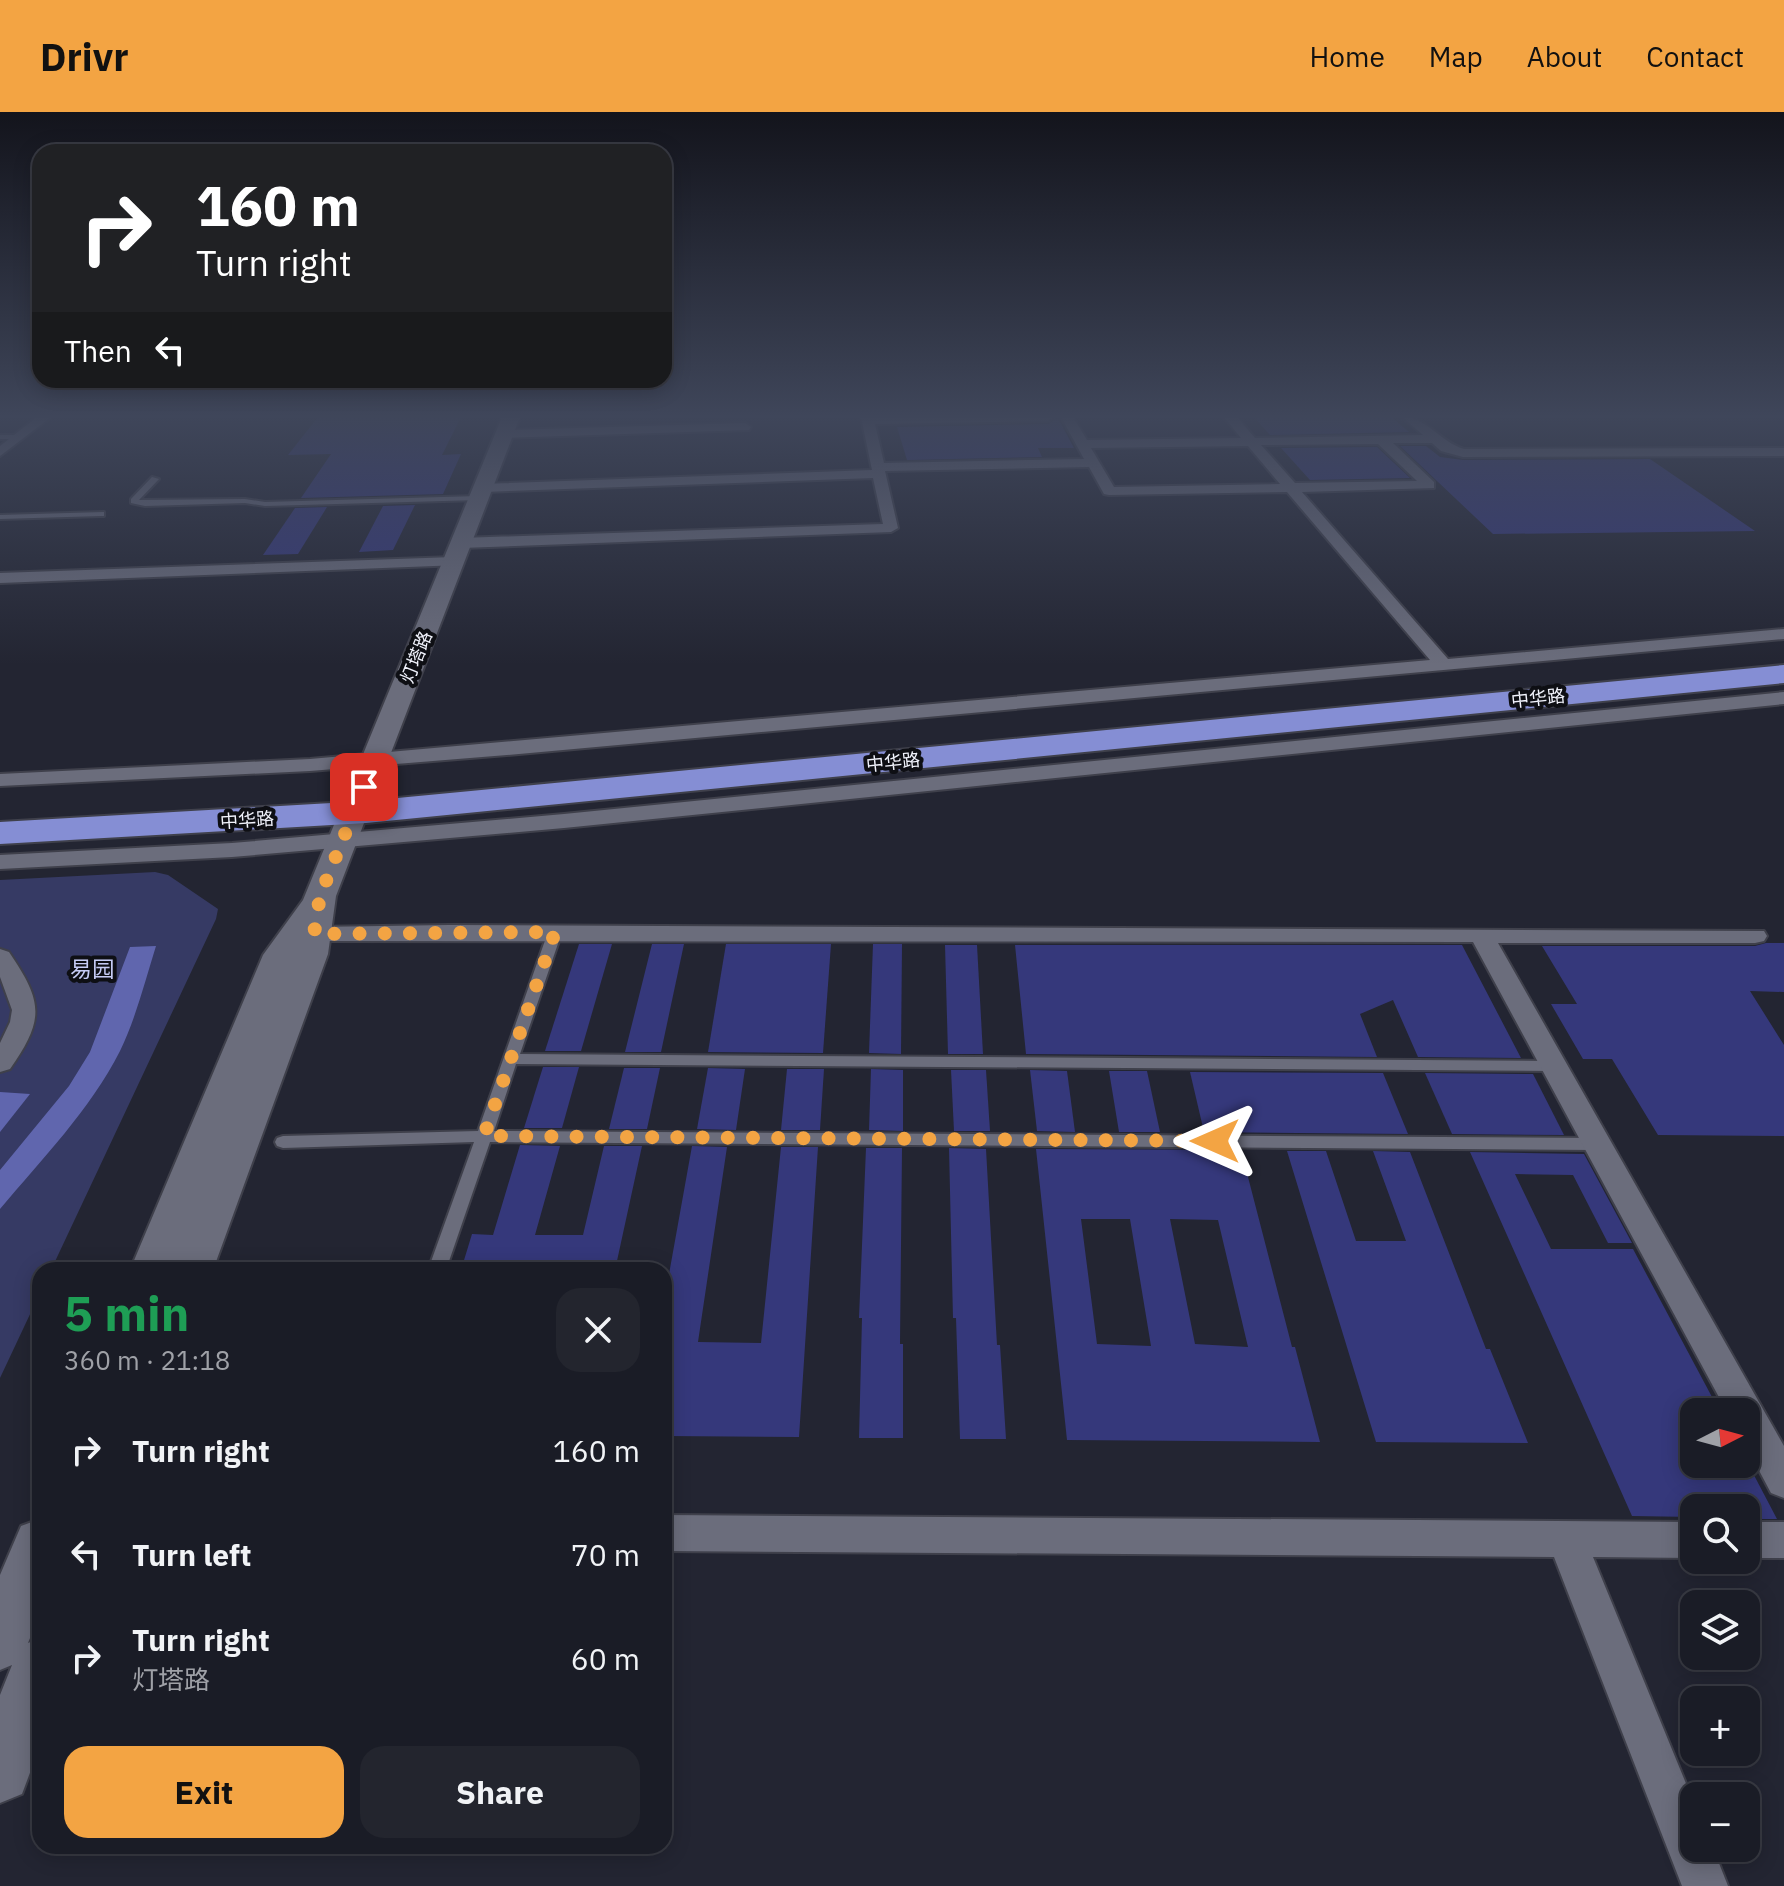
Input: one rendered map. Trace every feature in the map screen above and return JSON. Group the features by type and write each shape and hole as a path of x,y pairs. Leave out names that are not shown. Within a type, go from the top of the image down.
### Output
{"highway":[{"name":"中华路","path":"0,807 359,800 1784,653"},
{"name":"中华路","path":"0,833 1784,674"}],"street":[{"name":"灯塔路","path":"155,1262 280,955 320,896 478,500"},
{"path":"0,578 891,528 885,500"},
{"path":"1300,500 1444,665"},
{"path":"0,862 232,850 359,800 1444,665 1784,634"},
{"path":"0,780 359,800 564,821 1784,698"},
{"name":"灯塔路","path":"194,1262 311,954 320,896"},
{"path":"314,934 1755,936"},
{"path":"1481,935 1738,1398"},
{"path":"0,957 27,1003 21,1035 0,1063"},
{"path":"1760,1437 1784,1481"},
{"path":"672,1533 1680,1540"},
{"path":"1566,1539 1705,1886"},
{"path":"1760,1540 1784,1540"},
{"path":"0,1642 32,1564"},
{"path":"0,1772 32,1688"}],"lane":[{"path":"135,500 145,504 245,501 265,504 348,500"},
{"path":"0,517 101,514"},
{"path":"440,1262 555,932"},
{"path":"511,1059 1554,1066"},
{"path":"283,1142 484,1136 1597,1144"}],"green space":[{"name":"易园","path":"155,872 168,875 218,909 55,1262 32,1262 32,1310 0,1378 0,880"}],"shaded area":[{"path":"156,946 131,1026 108,1073 64,1133 0,1209 0,1170 69,1086 90,1052 130,947"},
{"path":"0,1092 30,1094 0,1132"}],"building":[{"path":"1457,500 1709,500 1755,531 1493,534"},
{"path":"415,505 393,550 359,552 383,506"},
{"path":"327,507 298,554 263,555 295,508"},
{"path":"1784,943 1784,992 1750,991 1784,1045 1784,1136 1658,1135 1612,1059 1583,1059 1551,1004 1577,1004 1542,946 1755,946"},
{"path":"579,944 612,944 581,1051 545,1051"},
{"path":"652,944 684,944 661,1052 625,1052"},
{"path":"726,944 831,944 823,1053 708,1052"},
{"path":"873,944 902,944 901,1054 869,1053"},
{"path":"945,945 977,945 983,1054 948,1054"},
{"path":"1015,945 1462,945 1521,1058 1418,1057 1393,1000 1360,1014 1377,1057 1026,1054"},
{"path":"543,1067 579,1067 562,1128 524,1128"},
{"path":"624,1068 660,1068 647,1129 609,1129"},
{"path":"708,1068 745,1069 736,1130 697,1129"},
{"path":"787,1069 824,1069 820,1130 781,1130"},
{"path":"871,1069 903,1070 903,1131 869,1130"},
{"path":"951,1070 986,1070 990,1131 954,1131"},
{"path":"1030,1070 1067,1071 1075,1132 1037,1131"},
{"path":"1109,1071 1147,1071 1160,1132 1119,1132"},
{"path":"1190,1072 1383,1073 1408,1134 1204,1132"},
{"path":"1425,1073 1533,1074 1564,1135 1452,1134"},
{"path":"520,1145 560,1146 535,1235 583,1235 604,1146 642,1146 617,1262 463,1262 472,1234 493,1235"},
{"path":"692,1146 727,1147 698,1342 761,1343 781,1147 818,1147 799,1437 672,1436 671,1262"},
{"path":"866,1148 902,1148 900,1344 903,1344 903,1438 859,1438 862,1318 859,1318"},
{"path":"949,1148 986,1149 997,1345 1000,1345 1006,1439 960,1439 956,1318 953,1318"},
{"path":"1036,1149 1241,1150 1320,1442 1067,1440","holes":["1081,1219 1130,1219 1151,1346 1097,1344","1170,1219 1218,1220 1248,1347 1195,1344"]},
{"path":"1287,1151 1326,1151 1356,1241 1406,1241 1373,1151 1410,1152 1486,1349 1490,1349 1528,1443 1376,1442"},
{"path":"1470,1152 1584,1154 1632,1243 1608,1243 1573,1175 1515,1174 1551,1249 1633,1249 1713,1398 1680,1398 1680,1478 1755,1478 1777,1519 1760,1519 1760,1494 1680,1494 1680,1517 1632,1516"}],"route":[{"path":"364,787 320,896 314,934 555,932 484,1136 1215,1141"}]}
